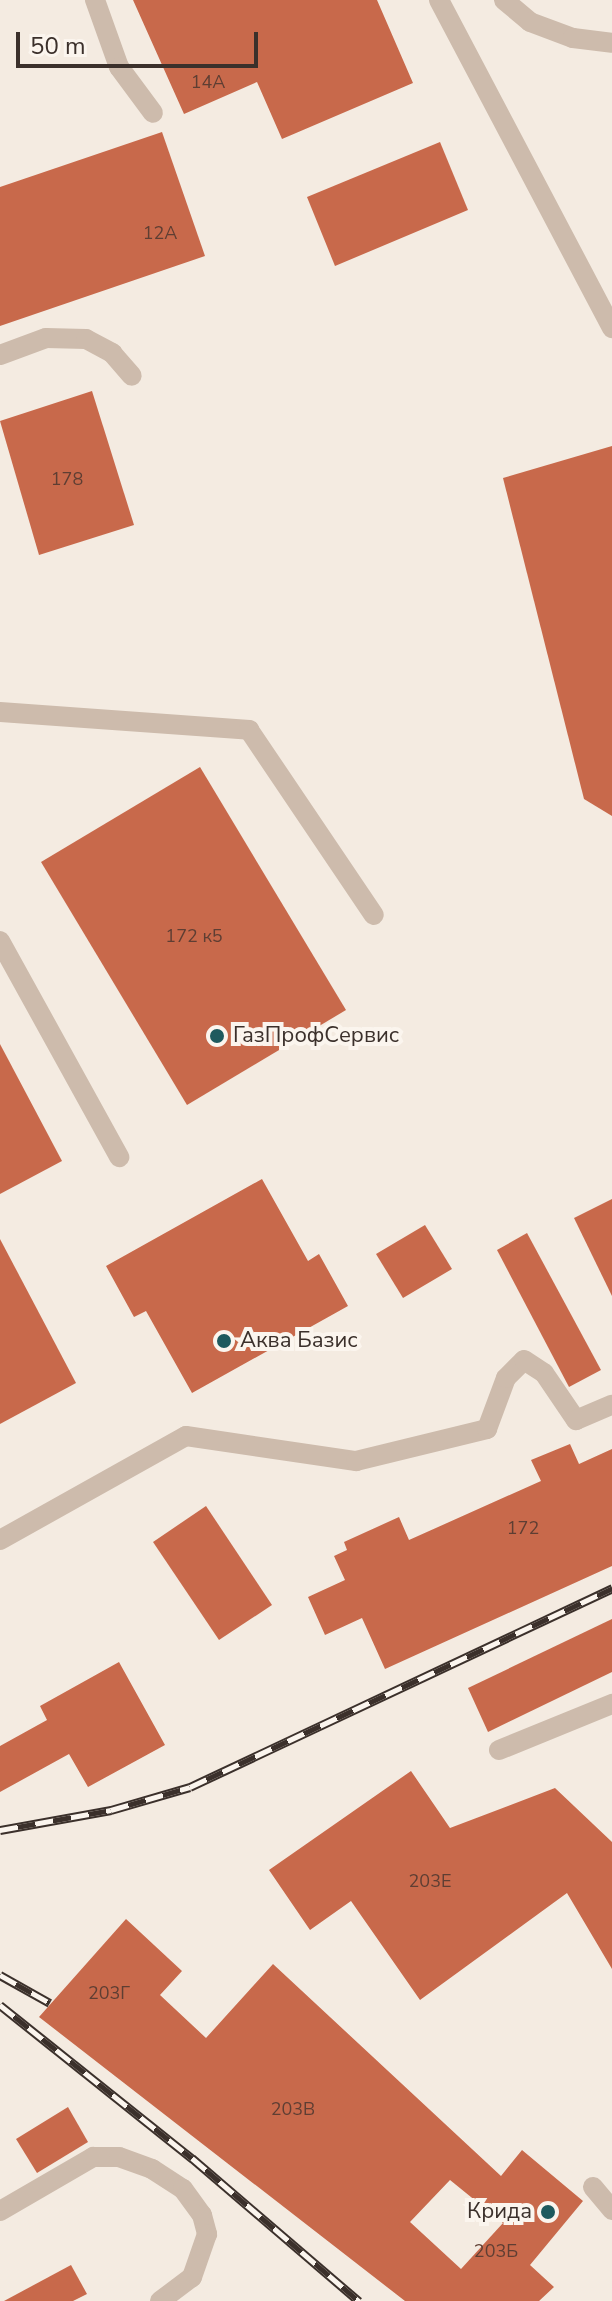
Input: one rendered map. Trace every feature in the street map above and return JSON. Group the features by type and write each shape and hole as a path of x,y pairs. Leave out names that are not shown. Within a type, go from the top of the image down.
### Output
{"street":[{"path":"95,0 119,67 153,113"},
{"path":"439,0 612,328"},
{"path":"504,0 530,22 573,38 612,43"},
{"path":"0,355 46,338 86,339 112,353 132,376"},
{"path":"0,712 249,730 374,915"},
{"path":"0,941 119,1157"},
{"path":"0,1540 186,1436 356,1461 487,1429 506,1378 524,1360 544,1373 576,1420 612,1405"},
{"path":"499,1750 612,1704"},
{"path":"0,2211 93,2157 119,2157 152,2169 183,2189 202,2215 207,2234 203,2256 168,2297"},
{"path":"593,2187 612,2210"}],"building":[{"path":"133,0 377,0 413,83 282,139 257,82 184,114"},
{"path":"162,132 205,256 0,326 0,187"},
{"path":"440,142 468,210 335,266 307,197"},
{"path":"92,391 134,525 39,555 0,421"},
{"path":"612,446 612,816 584,799 503,478"},
{"path":"200,767 346,1010 187,1105 41,862"},
{"path":"0,1044 62,1161 0,1194"},
{"path":"262,1179 308,1261 319,1254 348,1306 192,1393 146,1311 134,1317 106,1266"},
{"path":"612,1199 612,1296 574,1218"},
{"path":"425,1225 452,1269 403,1298 376,1254"},
{"path":"527,1233 601,1370 569,1387 497,1250"},
{"path":"0,1239 76,1383 0,1424"},
{"path":"570,1444 579,1464 612,1449 612,1566 385,1669 362,1618 325,1635 308,1597 345,1580 334,1556 347,1550 344,1542 399,1517 409,1540 541,1481 531,1460"},
{"path":"206,1506 272,1605 219,1640 153,1542"},
{"path":"612,1619 612,1672 488,1732 468,1688"},
{"path":"119,1662 165,1745 88,1787 69,1754 0,1792 0,1746 47,1720 40,1706"},
{"path":"411,1771 450,1828 555,1788 612,1842 612,1969 567,1893 420,2000 351,1901 310,1930 269,1870"},
{"path":"126,1919 182,1971 160,1995 206,2038 273,1964 501,2176 522,2150 583,2201 530,2265 554,2287 539,2301 405,2301 39,2017","holes":["450,2180 503,2223 461,2269 410,2222"]},
{"path":"68,2107 88,2142 37,2173 16,2139"},
{"path":"71,2265 87,2294 73,2301 4,2301"}],"railway":[{"path":"0,1830 111,1810 190,1787 612,1588"},
{"path":"0,1975 50,2003"},
{"path":"0,2005 192,2158 359,2301"}],"place":[{"name":"ГазПрофСервис","path":"217,1036"},
{"name":"Аква Базис","path":"224,1341"},
{"name":"Крида","path":"548,2212"}]}
